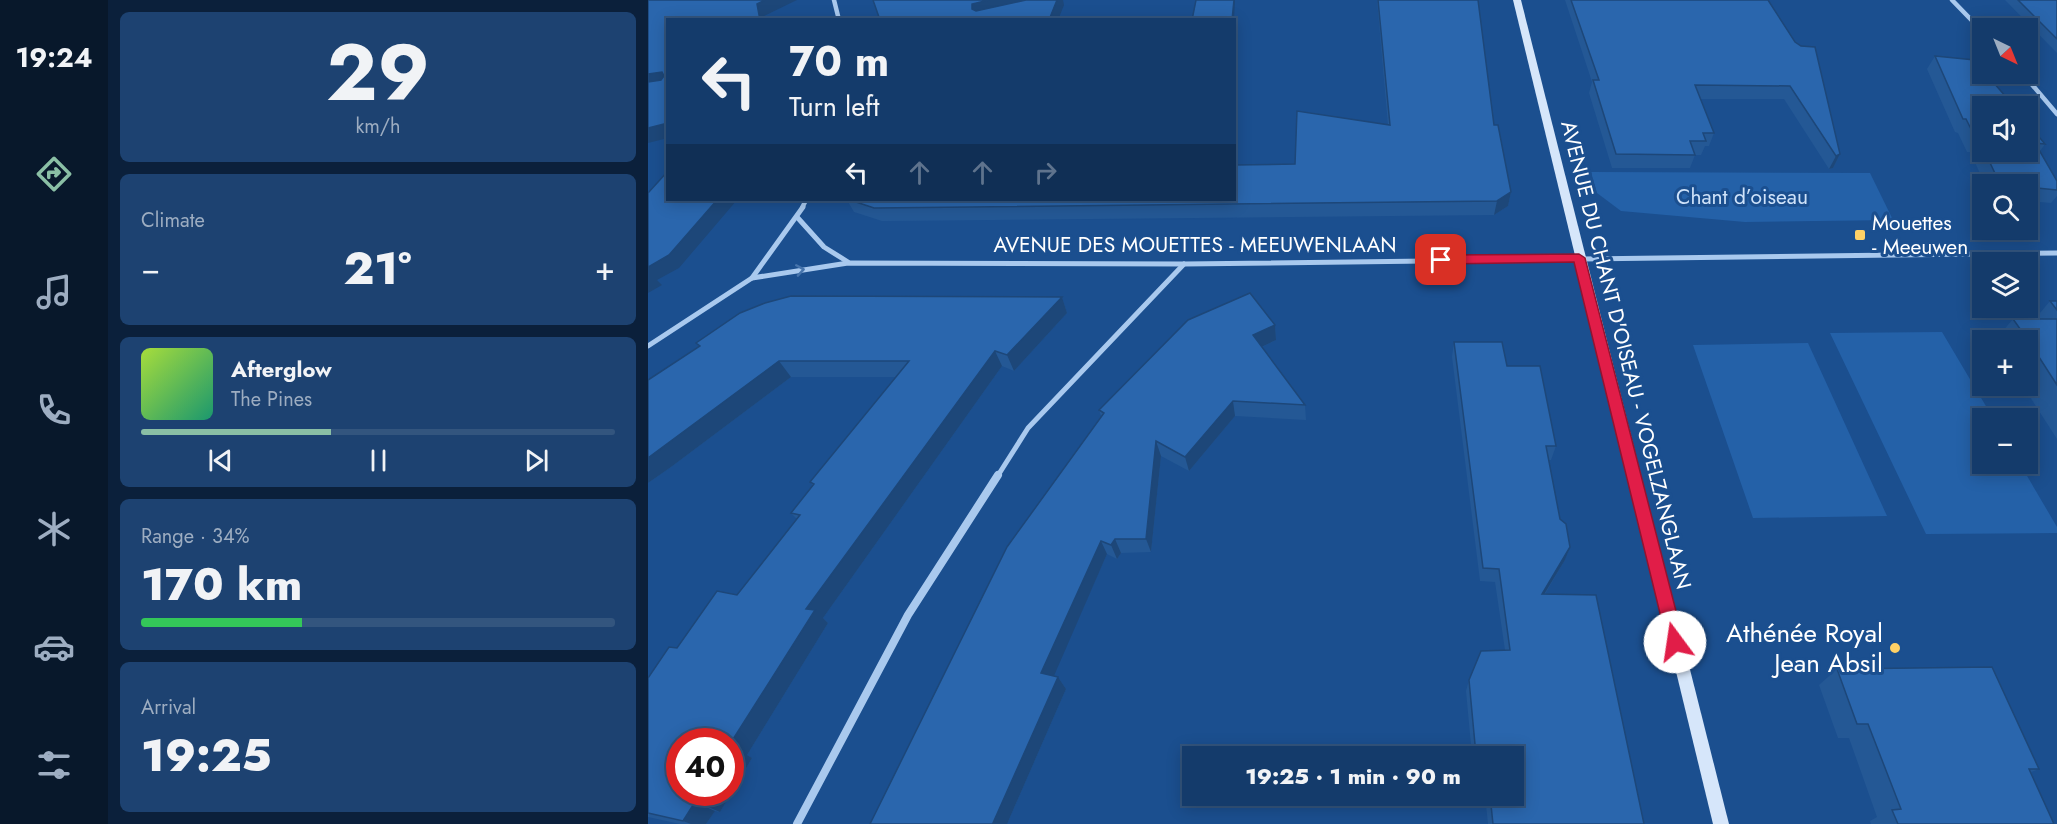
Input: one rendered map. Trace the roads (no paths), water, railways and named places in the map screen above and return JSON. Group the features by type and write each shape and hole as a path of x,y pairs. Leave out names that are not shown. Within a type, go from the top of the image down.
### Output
{"street":[{"path":"834,0 838,18"},
{"name":"AVENUE DU CHANT D'OISEAU - VOGELZANGLAAN","path":"1516,0 1720,824"},
{"path":"1952,0 1972,21"},
{"path":"2032,84 2057,114"},
{"path":"648,346 752,278 797,217 805,201"},
{"path":"797,217 824,247 848,263"},
{"name":"AVENUE DES MOUETTES - MEEUWENLAAN","path":"752,278 848,263 1184,264 2057,253"},
{"path":"797,824 908,615 1028,429 1184,264"}],"place":[{"name":"Mouettes - Meeuwen","path":"1860,235"},
{"name":"Athénée Royal Jean Absil","path":"1895,648"}],"park label":[{"name":"Chant d’oiseau","path":"1742,197"}]}
